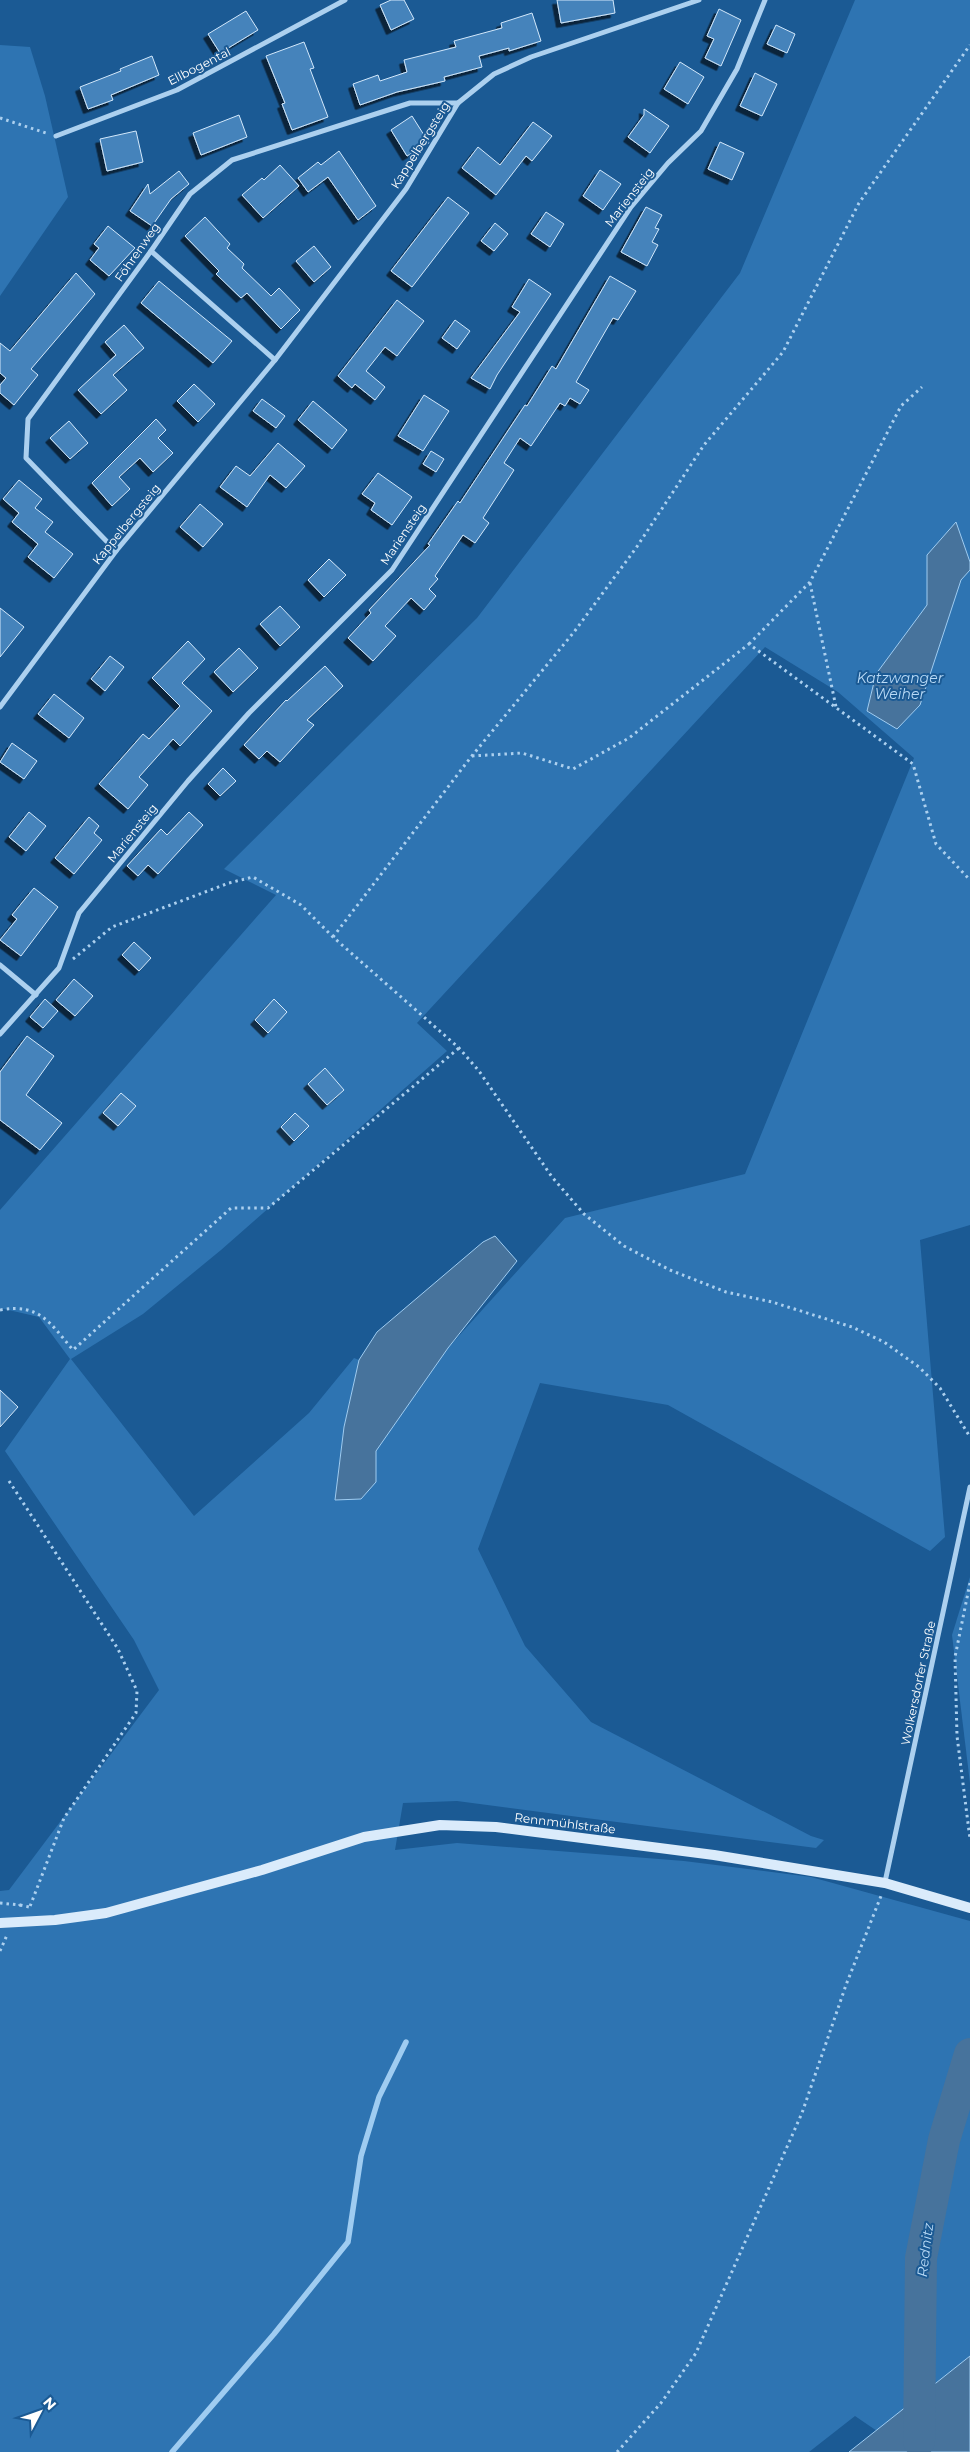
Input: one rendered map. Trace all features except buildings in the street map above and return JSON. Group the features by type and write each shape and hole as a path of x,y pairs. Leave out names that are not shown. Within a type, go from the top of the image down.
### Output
{"main road":[{"name":"Rennmühlstraße","path":"0,1923 106,1913 161,1900 364,1837 440,1825 496,1827 695,1853 885,1883 970,1908"}],"street":[{"name":"Ellbogental","path":"56,136 177,90 345,0"},
{"name":"Kappelbergsteig","path":"0,707 116,551 275,360 406,189 458,103 494,74 531,57 699,0"},
{"name":"Mariensteig","path":"0,1034 58,968 79,913 188,781 249,714 392,570 631,207 668,163 701,131 737,69 765,0"},
{"name":"Föhrenweg","path":"116,551 26,458 28,419 151,251 190,194 232,160 410,103 458,103"},
{"path":"151,251 275,360"},
{"path":"0,965 36,995"},
{"name":"Wolkersdorfer Straße","path":"885,1883 970,1487"}],"path":[{"path":"333,936 471,756 574,632 636,548 704,445 783,352 860,203 970,45"},
{"path":"0,118 56,136"},
{"path":"471,756 522,753 573,770 629,738 749,644 810,582 901,406 922,387"},
{"path":"810,582 836,708"},
{"path":"749,644 913,764 936,844 970,880"},
{"path":"58,968 80,956 112,927 229,883 253,877 301,905 458,1048 479,1071 552,1176 584,1214 624,1246 670,1270 726,1292 772,1302 852,1327 884,1342 919,1366 940,1388 970,1437"},
{"path":"0,1310 14,1308 43,1315 73,1350 232,1208 268,1208 458,1048"},
{"path":"9,1481 118,1649 137,1691 136,1713 64,1818 25,1922"},
{"path":"970,1583 955,1657 957,1736 970,1839"},
{"path":"617,2452 661,2403 696,2353 802,2113 885,1883"},
{"path":"20,1904 39,1907"}],"shaded area":[{"path":"855,0 970,0 970,1225 920,1240 945,1537 930,1551 668,1405 540,1383 478,1549 525,1646 591,1722 811,1836 824,1840 816,1848 457,1801 403,1803 395,1850 457,1843 684,1861 811,1877 970,1921 970,2356 877,2431 855,2416 809,2452 0,2452 0,1891 9,1890 159,1690 134,1640 5,1451 70,1359 39,1317 0,1308 0,1210 276,895 224,869 477,618 740,273","holes":["765,647 838,692 914,758 745,1174 565,1218 448,1348 375,1451 376,1482 335,1500 344,1427 359,1360 354,1358 309,1413 194,1516 71,1359 143,1314 221,1250 447,1051 417,1023"]},
{"path":"0,45 30,47 45,96 68,197 0,296"},
{"path":"970,1577 970,1783 952,1635"}],"water":[{"name":"Katzwanger Weiher","path":"956,522 970,562 970,570 961,580 920,705 897,729 867,711 876,674 927,605 927,555"},
{"path":"495,1236 517,1261 448,1348 376,1451 376,1482 361,1499 335,1500 344,1427 359,1360 377,1332 483,1242"},
{"path":"970,2356 970,2452 849,2452"}],"waterway":[{"path":"172,2452 274,2334 348,2242 361,2156 379,2097 406,2042"},
{"name":"Rednitz","path":"919,2441 921,2258 944,2140 970,2054"}]}
